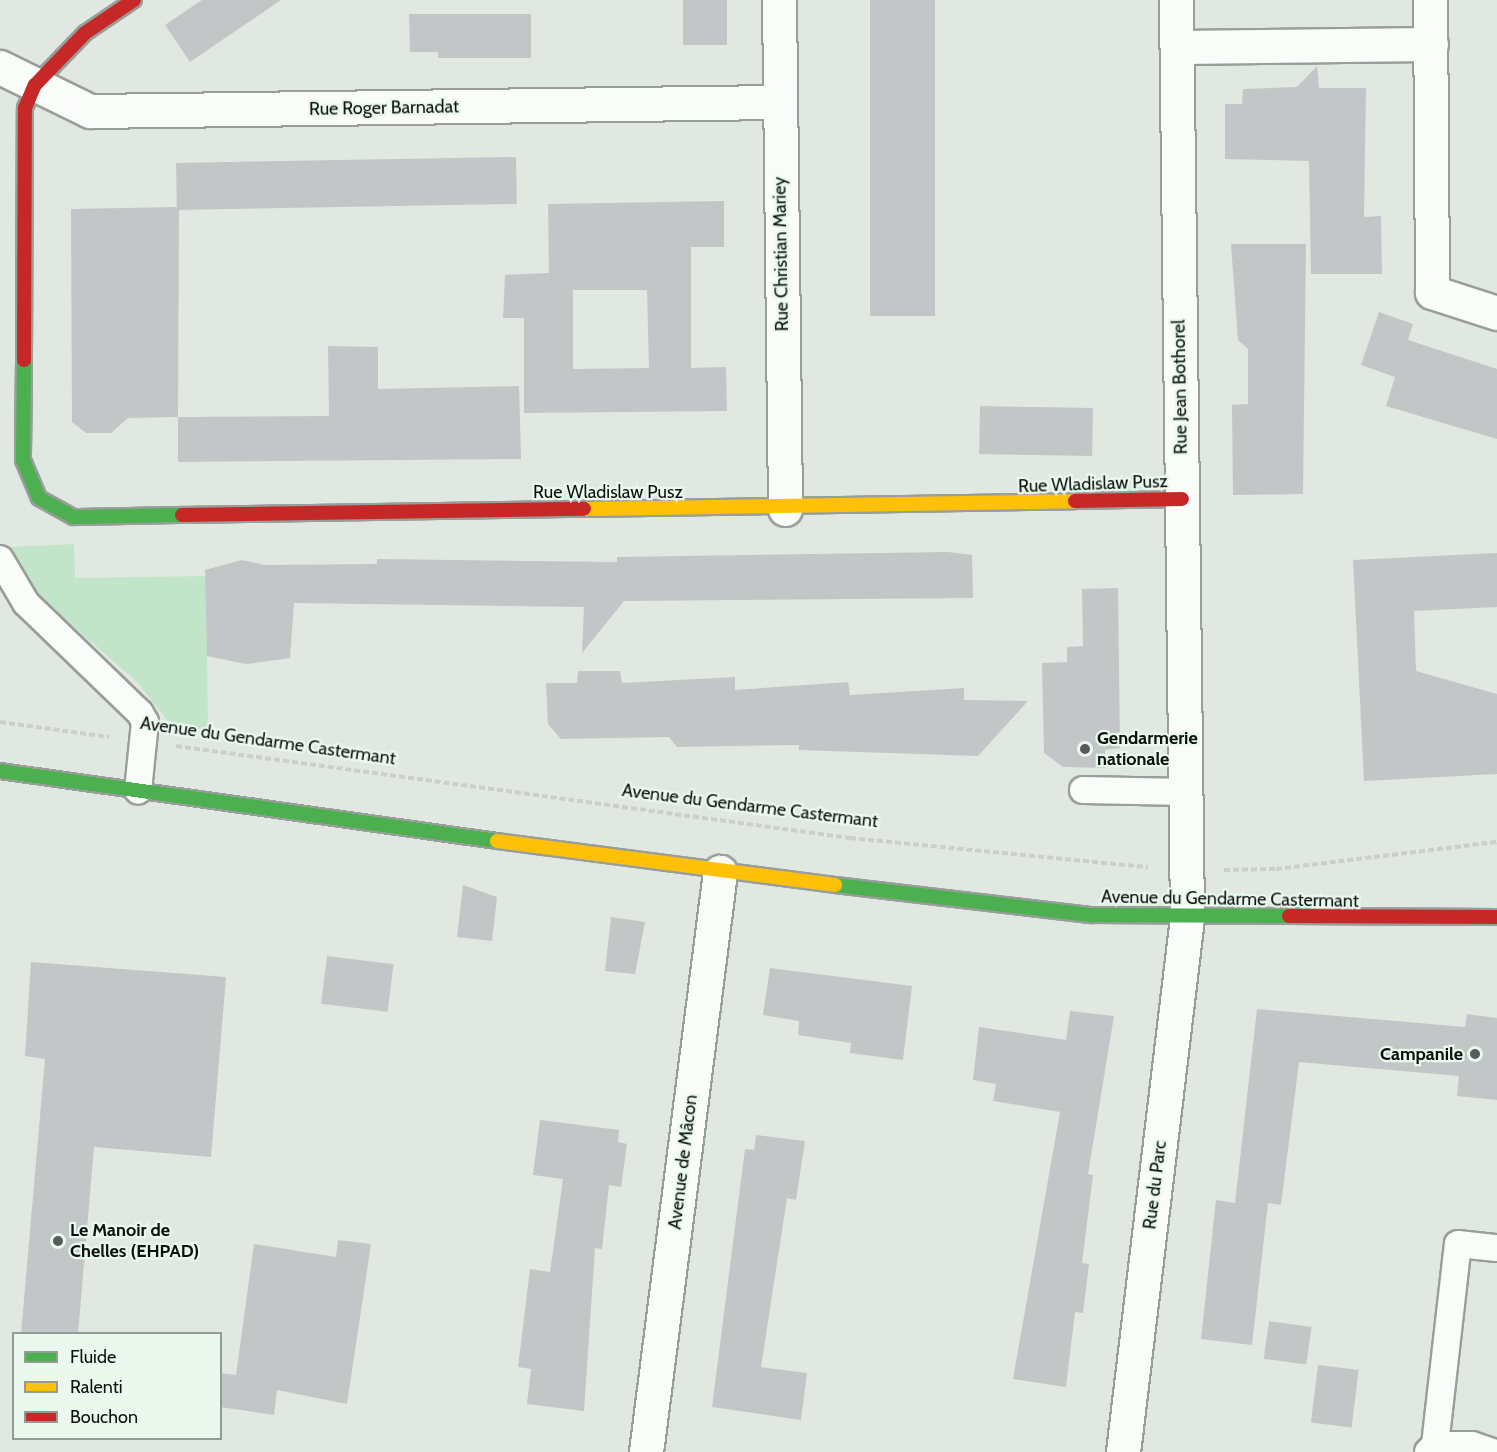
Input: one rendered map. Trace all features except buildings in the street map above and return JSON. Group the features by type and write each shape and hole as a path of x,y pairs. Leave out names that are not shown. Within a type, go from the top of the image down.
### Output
{"street":[{"path":"35,85 85,33 134,0"},
{"name":"Rue Christian Mariey","path":"779,0 785,509"},
{"name":"Rue Jean Bothorel","path":"1176,0 1187,918"},
{"path":"1431,0 1432,292 1497,313"},
{"path":"1177,47 1431,44"},
{"name":"Rue Roger Barnadat","path":"0,67 90,111 779,102"},
{"name":"Rue Wladislaw Pusz","path":"35,85 26,108 21,162 23,460 39,498 73,517 785,509 1182,499"},
{"name":"Avenue du Gendarme Castermant","path":"0,771 720,872 1092,915 1187,918 1497,917"},
{"name":"Avenue de Mâcon","path":"646,1452 720,872"},
{"name":"Rue du Parc","path":"1123,1452 1187,918"}],"lane":[{"path":"0,559 26,603 140,713 143,742 138,791"},
{"path":"1083,790 1186,792"},
{"path":"1492,1452 1472,1445 1431,1449 1458,1244 1497,1248"}],"path":[{"name":"Avenue du Gendarme Castermant","path":"0,722 850,838 1188,871 1276,869 1497,842"}],"green space":[{"path":"74,544 75,578 206,576 208,730 171,725 138,683 41,598 11,547"}],"traffic: fast":[{"path":"24,360 23,460 39,498 73,517 182,515"},
{"path":"0,771 497,841"},
{"path":"835,885 1092,915 1289,916"}],"traffic: slow":[{"path":"584,509 1075,501"},
{"path":"497,841 835,885"}],"traffic: jam":[{"path":"24,360 25,108 35,85 85,33 134,0"},
{"path":"1075,501 1182,499"},
{"path":"182,515 584,509"},
{"path":"1289,916 1497,917"}],"place":[{"name":"Gendarmerie nationale","path":"1085,749"},
{"name":"Campanile","path":"1475,1054"},
{"name":"Le Manoir de Chelles (EHPAD)","path":"58,1241"}]}
